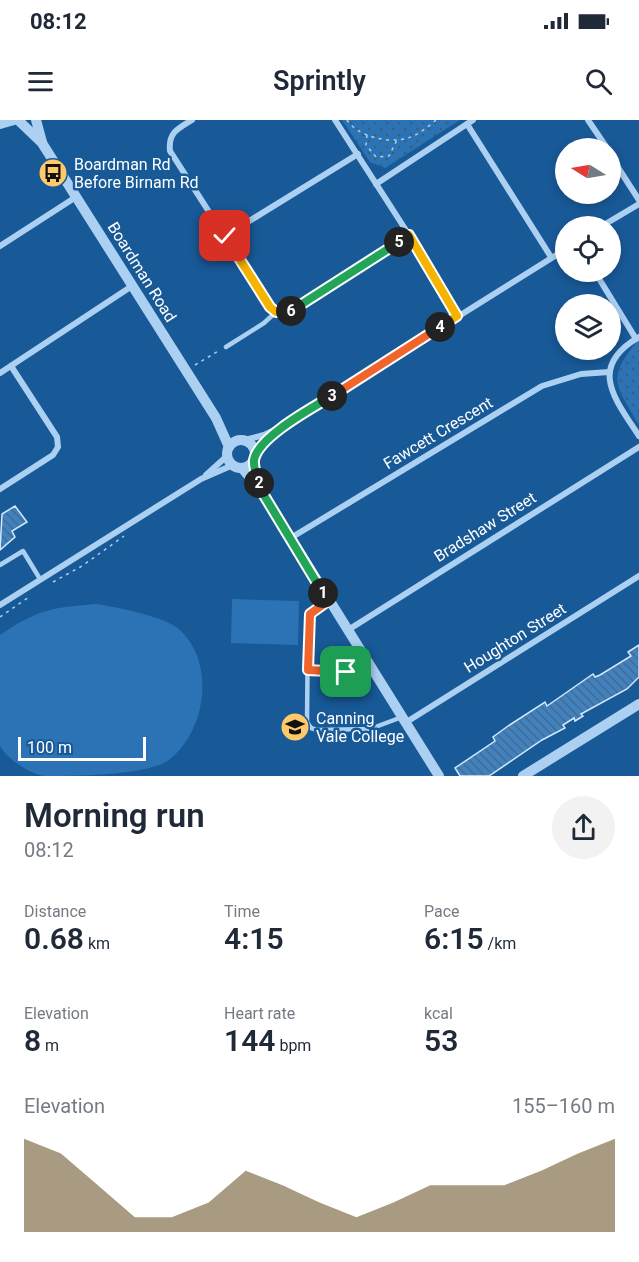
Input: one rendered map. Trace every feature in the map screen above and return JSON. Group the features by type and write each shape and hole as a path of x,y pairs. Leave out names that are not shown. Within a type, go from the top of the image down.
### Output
{"street":[{"name":"Boardman Road","path":"20,120 42,142 216,418 233,459 262,492 289,539 440,776"},
{"path":"0,124 20,120"},
{"name":"Boardman Road","path":"36,120 42,142"},
{"path":"192,120 174,131 169,139 170,151 270,307 276,312 291,311 409,235"},
{"path":"335,120 409,235 457,316"},
{"path":"588,120 600,138"},
{"path":"376,183 470,122 551,257"},
{"path":"225,236 358,154"},
{"path":"617,216 639,202 621,173"},
{"path":"0,246 76,197"},
{"path":"201,479 233,459 243,440 264,435 285,425 555,255"},
{"path":"601,282 637,338 619,351 609,372 613,396 639,436"},
{"path":"0,373 132,286"},
{"path":"0,489 53,455 58,447 57,437 11,366"},
{"name":"Fawcett Crescent","path":"289,539 542,386 581,374 609,372"},
{"name":"Boardman Road","path":"216,418 233,436 252,445 262,492"},
{"path":"0,605 233,459 254,457 285,425"},
{"name":"Bradshaw Street","path":"347,631 639,447"},
{"name":"Houghton Street","path":"403,720 639,576"},
{"path":"523,776 639,704"}],"lane":[{"path":"226,347 264,323 276,312"},
{"path":"0,565 23,551 40,579"},
{"path":"328,601 310,614 307,722 311,728 324,730 348,727 370,729 403,720"},
{"path":"308,670 324,673 343,671 348,677"},
{"path":"324,723 324,730"}],"path":[{"path":"347,120 368,134 397,140 411,137 436,120"},
{"path":"368,134 366,145 374,156"},
{"path":"369,161 374,156 389,156 397,140"},
{"path":"192,367 226,347"}],"shaded area":[{"path":"342,120 460,120 385,168 370,162"},
{"path":"639,339 639,425 620,390 618,373 622,363"},
{"path":"232,599 299,601 298,645 231,643"},
{"path":"98,604 153,617 180,630 191,644 199,661 202,697 198,715 182,747 169,760 158,765 109,774 38,775 13,761 0,746 0,635 25,620 47,611 69,606"}],"building":[{"path":"15,506 27,522 12,531 15,537 0,550 2,514"},
{"path":"639,645 639,677 627,689 581,714 583,716 575,721 574,718 563,725 565,728 542,740 489,776 460,776 455,768 495,741 493,737 508,726 545,702 547,706 593,674 595,677 600,675 631,656 628,652"}],"place":[{"name":"Boardman Rd Before Birnam Rd","path":"53,173"},
{"name":"Canning Vale College","path":"295,727"}],"route":[{"path":"225,236 270,307 276,312 284,313 291,311 368,263 409,235 457,316 285,425 255,453 253,462 262,492 328,601 310,614 308,670 346,672"}]}
